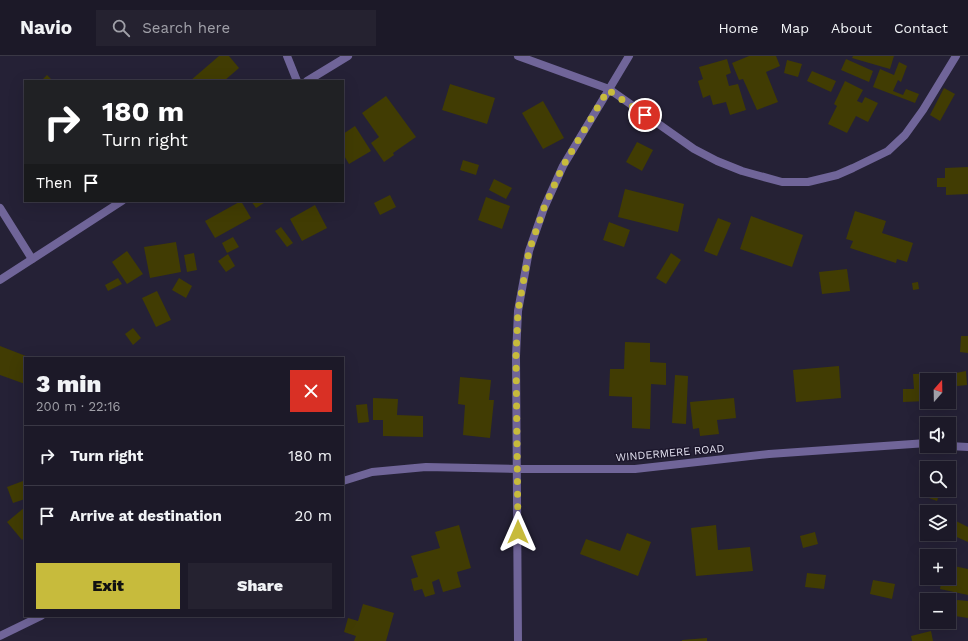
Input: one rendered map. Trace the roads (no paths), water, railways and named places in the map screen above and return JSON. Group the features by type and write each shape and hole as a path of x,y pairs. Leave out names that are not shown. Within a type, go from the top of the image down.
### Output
{"street":[{"path":"287,56 297,80"},
{"path":"309,80 348,56"},
{"path":"518,56 608,90 694,149 717,161 742,171 782,182 808,182 837,175 888,152 905,135 918,117 956,56"},
{"path":"518,641 518,469 516,356 518,311 529,251 544,208 563,166 629,56"},
{"path":"0,280 120,202"},
{"path":"0,208 32,259"},
{"name":"WINDERMERE ROAD","path":"344,481 372,472 426,467 635,469 769,454 920,443"},
{"path":"956,446 968,447"},
{"path":"0,636 39,617"}]}
